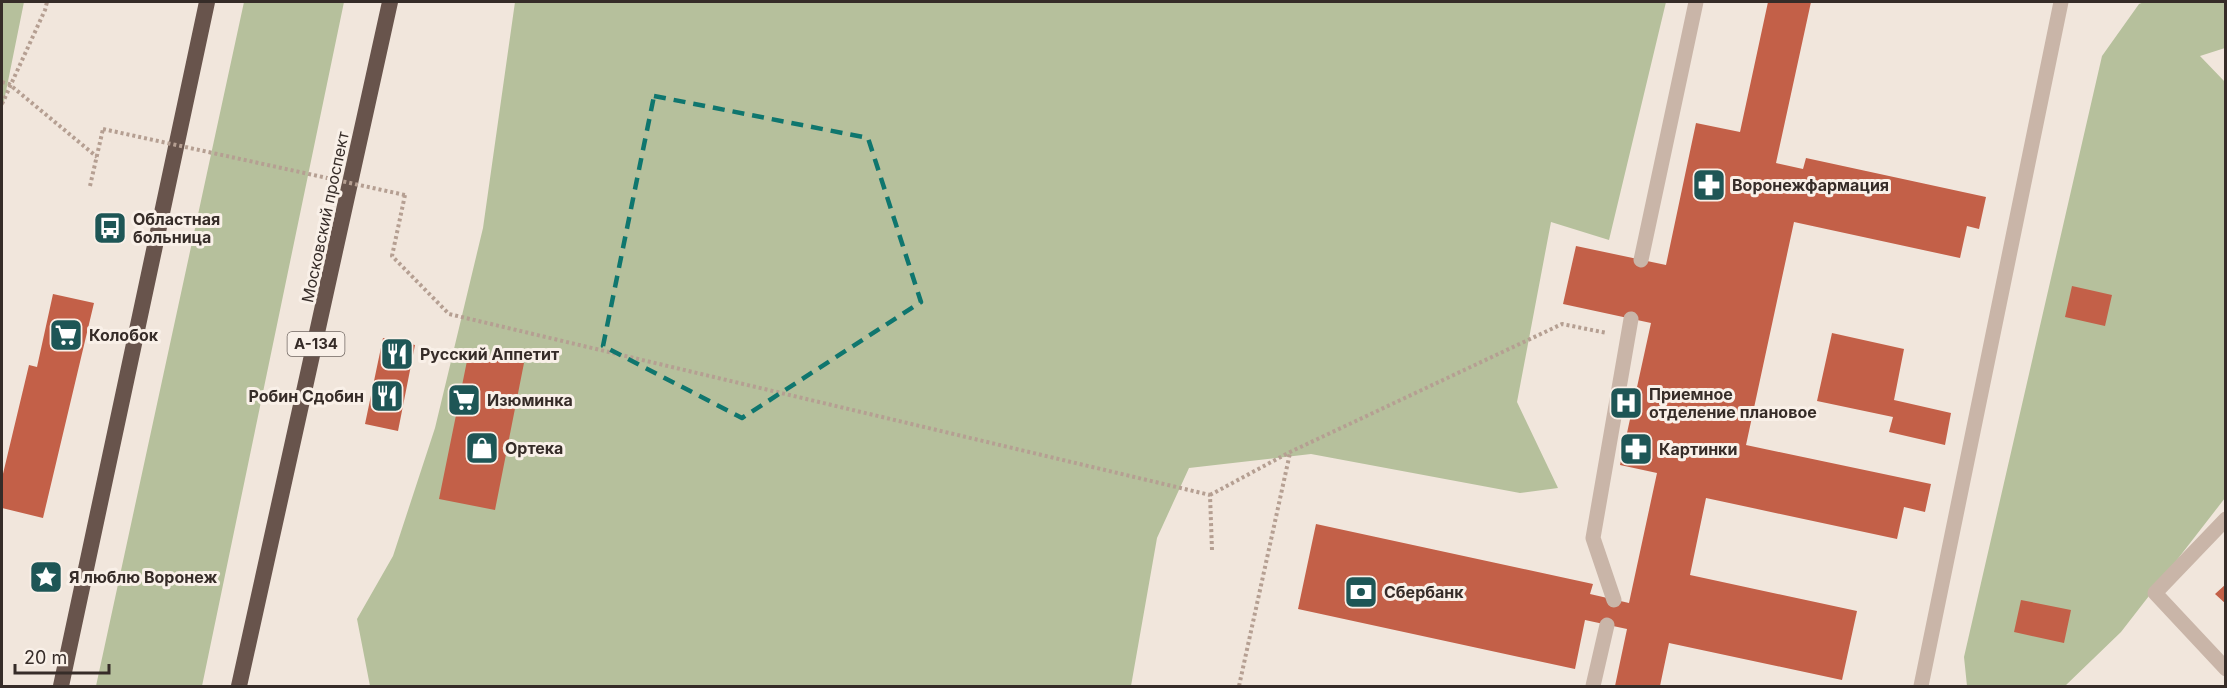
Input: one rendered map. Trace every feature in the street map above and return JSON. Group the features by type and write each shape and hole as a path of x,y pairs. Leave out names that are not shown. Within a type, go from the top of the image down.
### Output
{"highway":[{"path":"61,687 207,2"},
{"name":"Московский проспект","path":"239,687 390,2"}],"lane":[{"path":"1641,260 1696,2"},
{"path":"1921,687 2061,2"},
{"path":"1614,600 1593,538 1631,319"},
{"path":"2226,519 2155,593 2226,669"},
{"path":"1593,687 1607,625"}],"path":[{"path":"2,104 9,84 45,10 46,2"},
{"path":"2,82 9,84 97,157"},
{"path":"90,186 103,129 405,195 392,256 448,314 1210,495 1290,452 1562,324 1628,337"},
{"path":"1239,687 1290,452"},
{"path":"1210,495 1212,550"}],"highlighted area":[{"path":"654,96 868,138 921,302 742,418 603,346"}],"green space":[{"path":"2,2 24,2 2,111"},
{"path":"244,2 344,2 202,686 96,686"},
{"path":"515,2 1666,2 1609,240 1551,222 1517,402 1558,488 1520,493 1311,454 1189,468 1157,538 1131,686 370,686 357,619 393,556 435,428 483,228"},
{"path":"2144,2 2225,2 2225,48 2200,56 2225,82 2225,498 2121,632 2065,686 1967,686 1964,657 2102,56 2139,4"}],"building":[{"path":"1768,2 1811,2 1776,163 1803,169 1806,158 1986,197 1979,229 1967,226 1960,258 1794,222 1746,445 1931,484 1925,512 1904,507 1897,539 1706,498 1690,575 1857,611 1842,680 1669,643 1660,686 1615,686 1627,629 1585,620 1575,669 1298,609 1316,524 1593,584 1590,594 1629,603 1657,473 1620,465 1651,323 1563,304 1576,246 1666,265 1696,123 1740,132"},
{"path":"2072,286 2112,295 2105,326 2065,317"},
{"path":"53,294 94,303 43,518 2,508 2,478 29,365 37,367"},
{"path":"1832,333 1904,349 1894,400 1951,413 1945,445 1889,432 1893,417 1817,401"},
{"path":"383,338 415,345 398,431 365,424"},
{"path":"469,351 524,363 495,510 439,499"},
{"path":"2226,584 2226,604 2215,594"},
{"path":"2021,600 2071,610 2064,643 2014,632"}],"place":[{"name":"Воронежфармация","path":"1709,185"},
{"name":"Областная больница","path":"110,228"},
{"name":"Колобок","path":"66,335"},
{"name":"Русский Аппетит","path":"397,354"},
{"name":"Робин Сдобин","path":"387,396"},
{"name":"Изюминка","path":"464,400"},
{"name":"Приемное отделение плановое","path":"1626,403"},
{"name":"Ортека","path":"482,448"},
{"name":"Картинки","path":"1636,449"},
{"name":"Я люблю Воронеж","path":"46,577"},
{"name":"Сбербанк","path":"1361,592"}]}
